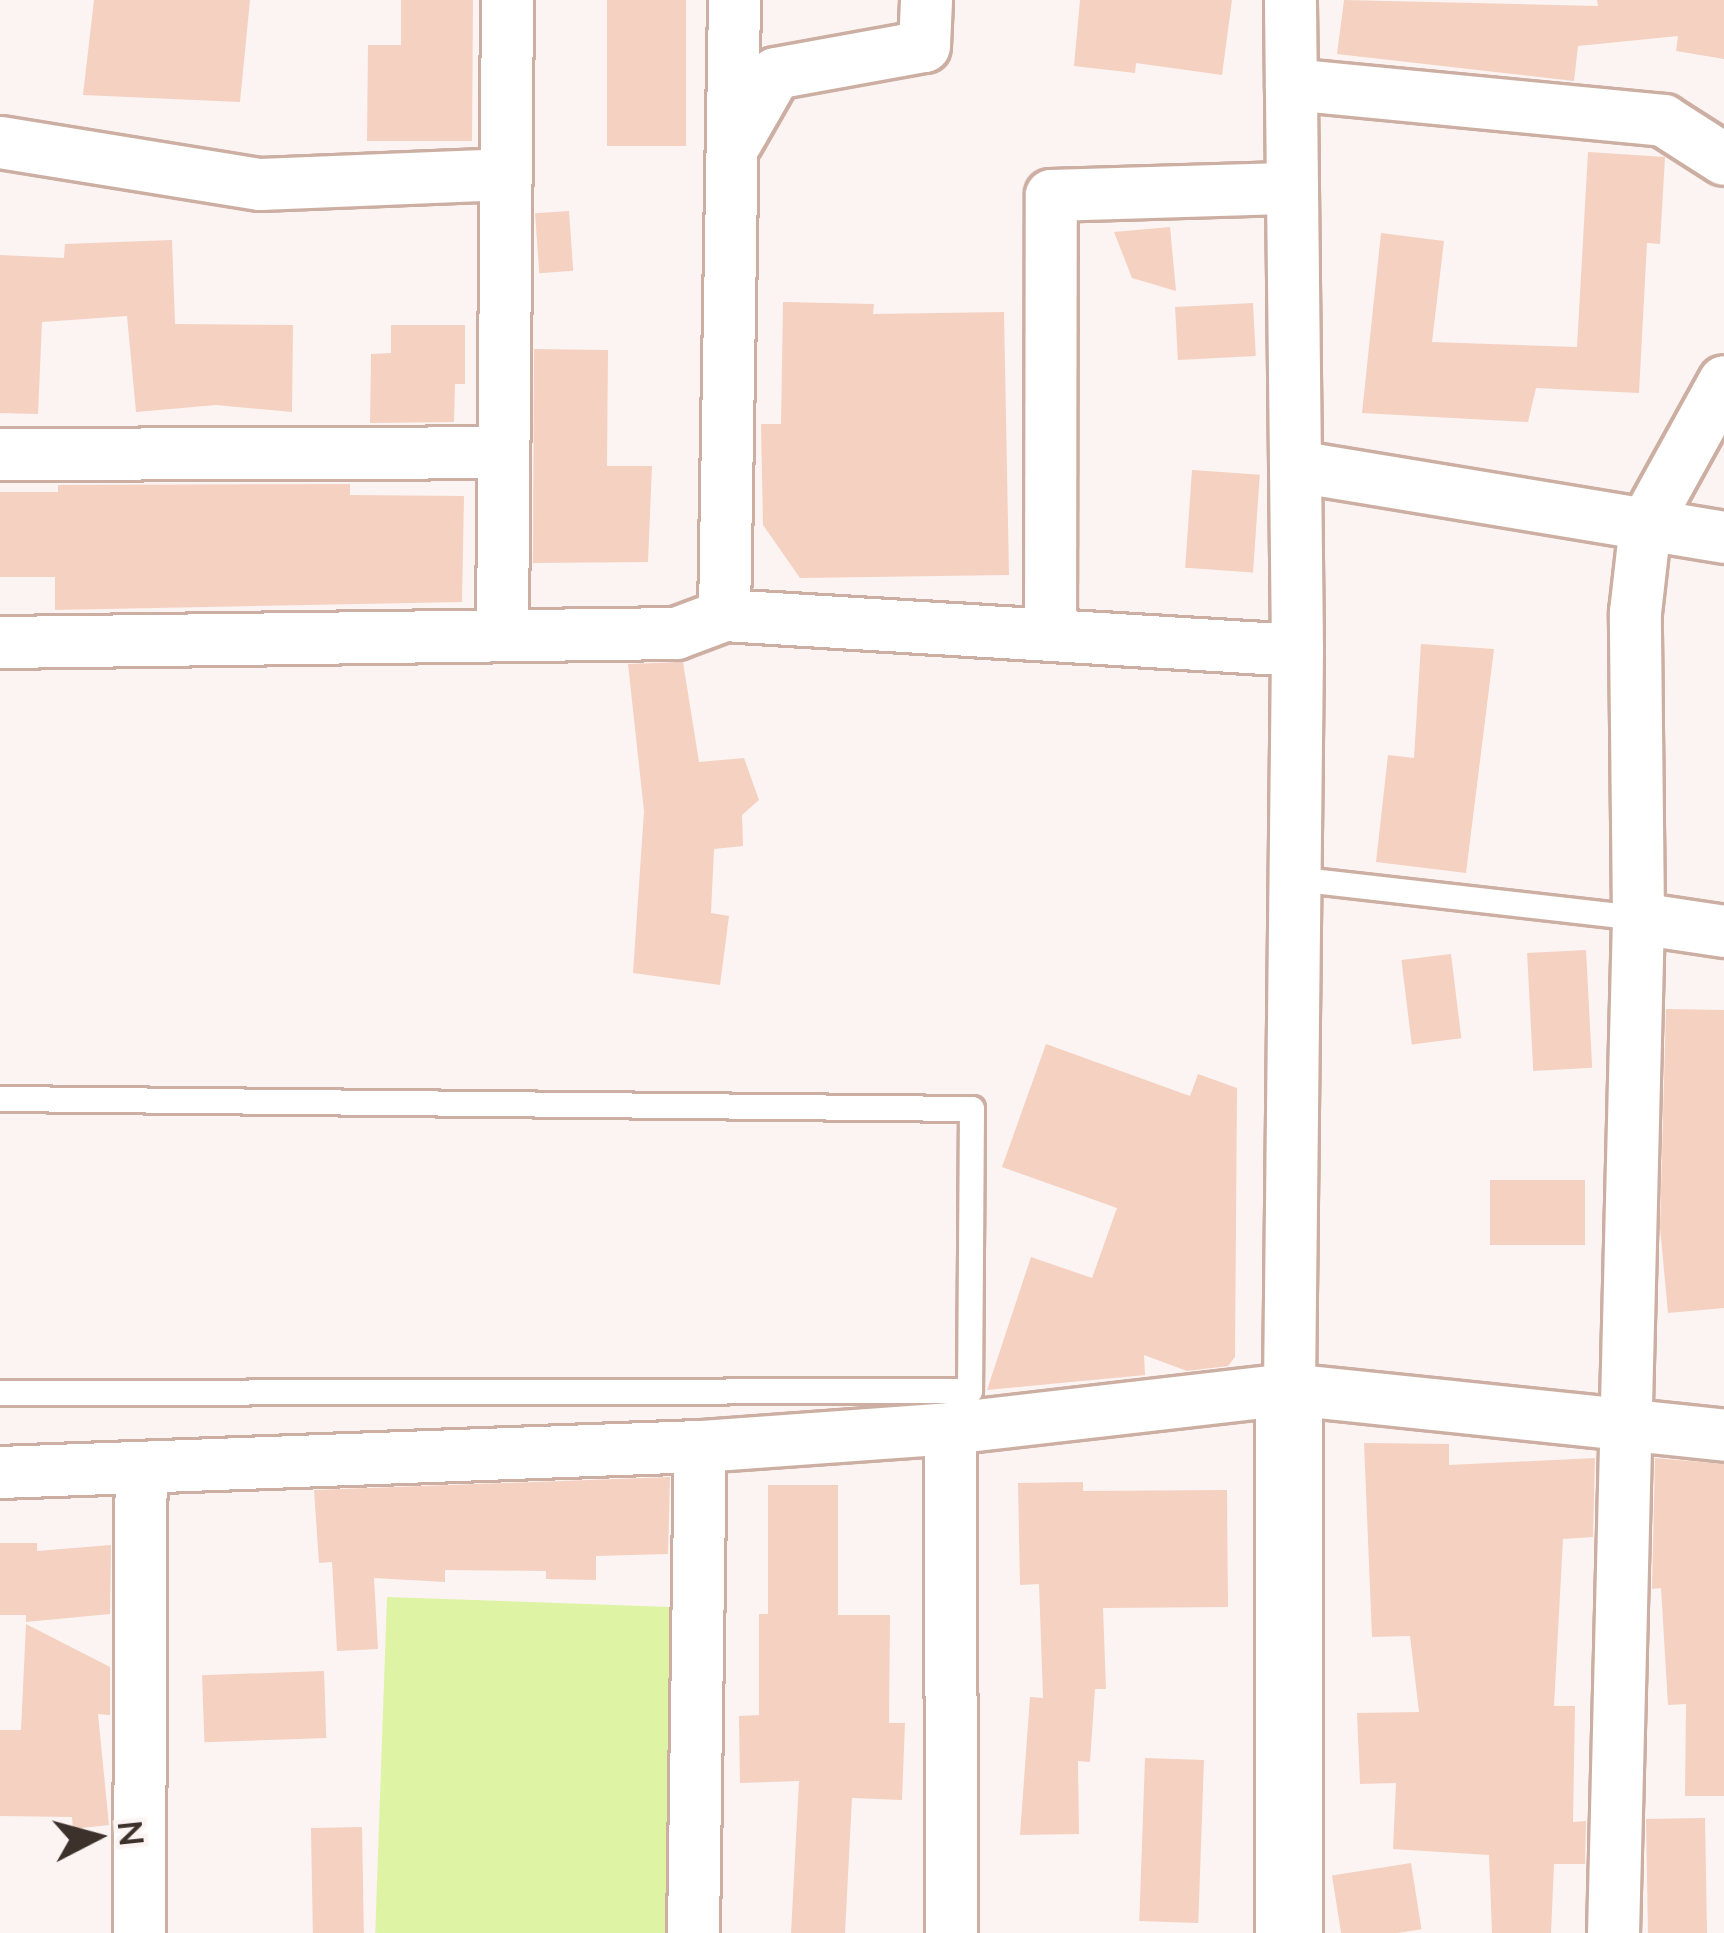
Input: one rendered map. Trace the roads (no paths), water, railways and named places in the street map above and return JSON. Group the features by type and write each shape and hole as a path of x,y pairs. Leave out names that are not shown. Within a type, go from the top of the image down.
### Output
{"street":[{"path":"502,633 499,452 507,0"},
{"path":"724,615 734,0"},
{"path":"735,142 775,73 924,46 926,0"},
{"path":"1289,1933 1297,650 1290,0"},
{"path":"1291,83 1663,120 1724,159"},
{"path":"0,142 260,184 506,174"},
{"path":"1050,634 1051,195 1292,188"},
{"path":"1612,1933 1638,918 1635,612 1645,524 1724,381"},
{"path":"0,454 499,452"},
{"path":"1296,466 1724,537"},
{"path":"0,642 676,633 724,615 1297,650"},
{"path":"1638,918 1724,931"},
{"path":"0,1472 700,1446 950,1429 1289,1389 1724,1435"},
{"path":"950,1429 951,1933"},
{"path":"693,1933 700,1446"},
{"path":"139,1933 141,1470"}],"lane":[{"path":"1295,879 1638,918"},
{"path":"0,1099 972,1109 970,1390 0,1393"}]}
